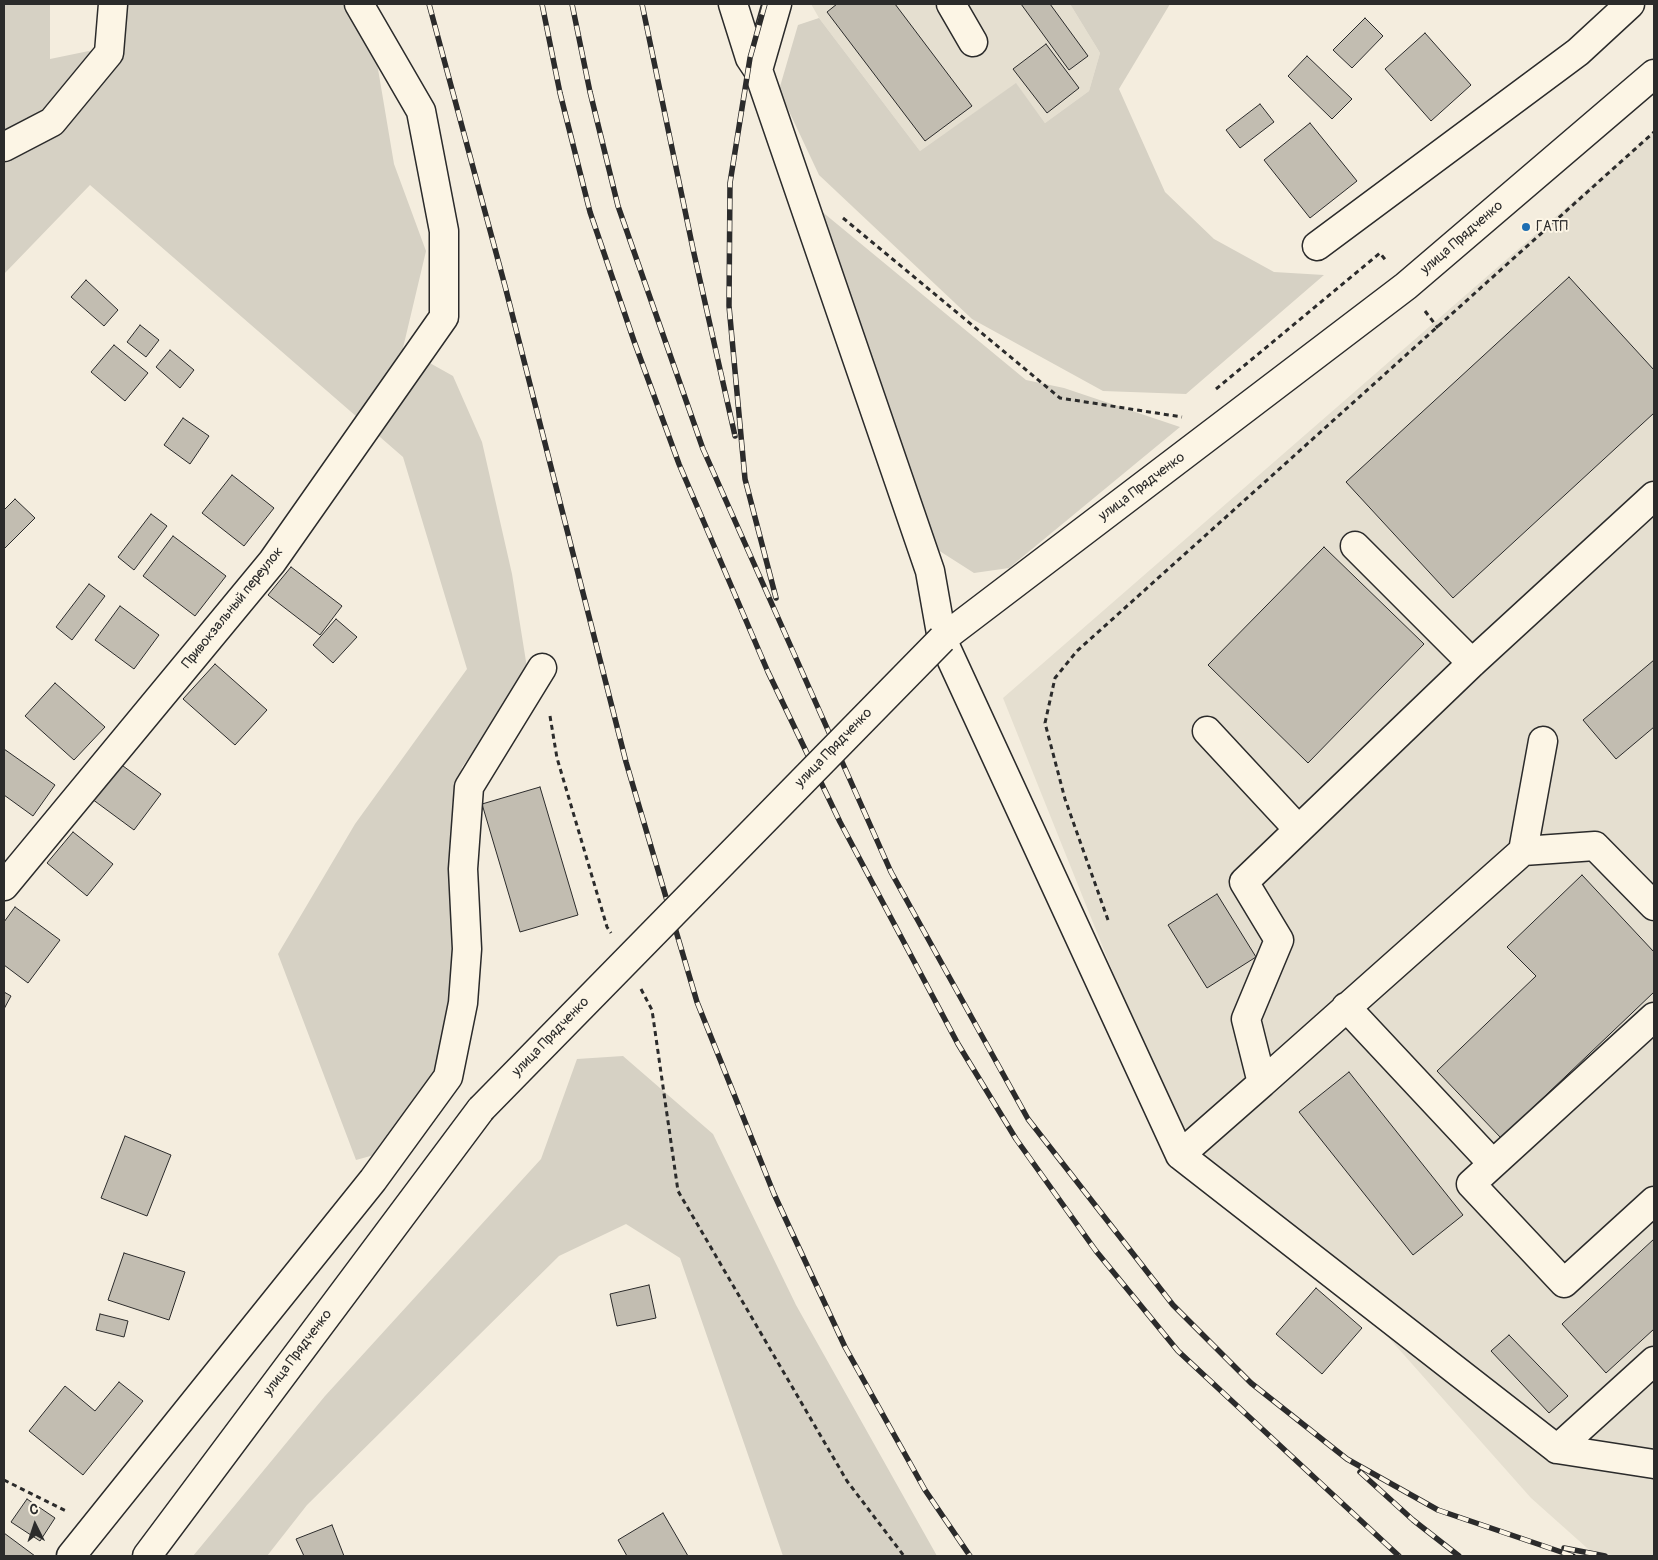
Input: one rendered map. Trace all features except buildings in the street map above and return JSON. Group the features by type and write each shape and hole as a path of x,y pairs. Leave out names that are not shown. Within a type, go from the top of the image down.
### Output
{"main road":[{"path":"4,147 52,122 109,53 113,4"},
{"name":"Привокзальный переулок","path":"4,886 272,562 444,317 444,231 421,111 359,4"},
{"path":"733,4 750,58 758,70 930,571 942,639 1180,1155 1556,1449 1654,1464"},
{"path":"758,70 777,4"},
{"path":"951,4 973,42"},
{"path":"1317,246 1578,52 1630,4"},
{"name":"улица Прядченко","path":"147,1556 481,1109 942,639 1406,286 1654,74"},
{"path":"1262,1083 1246,1019 1279,940 1244,882 1472,664 1654,496"},
{"path":"1356,546 1472,664"},
{"path":"71,1556 372,1180 448,1077 463,1003 466,950 463,869 469,787 542,668"},
{"path":"1207,731 1298,829"},
{"path":"1523,852 1543,741"},
{"path":"1180,1155 1523,852 1595,846 1654,906"},
{"path":"1346,1007 1492,1163"},
{"path":"1654,1016 1471,1184 1564,1283 1654,1201"},
{"path":"1556,1449 1654,1361"}],"path":[{"path":"1110,926 1065,799 1045,723 1055,678 1077,651 1654,132"},
{"path":"841,216 1060,398 1182,417"},
{"path":"1213,392 1380,253 1438,328"},
{"path":"542,668 557,758 607,927 612,935"},
{"path":"639,985 652,1010 678,1191 848,1481 904,1556"},
{"path":"4,1480 96,1526"}],"shaded area":[{"path":"4,4 50,4 50,59 118,45 122,4 346,4 377,63 394,164 426,251 403,348 453,376 482,442 512,574 528,674 462,767 451,821 457,940 443,1067 385,1152 356,1160 278,954 355,824 467,669 403,457 90,185 4,274"},
{"path":"811,4 1070,4 1100,53 1089,91 1045,123 1016,84 920,151 819,18"},
{"path":"1070,4 1170,4 1119,89 1165,192 1214,239 1274,272 1324,275 1186,394 1103,391 972,319 819,175 779,90 798,25 819,18 920,151 1016,83 1045,123 1089,91 1100,53"},
{"path":"1654,131 1654,1556 1596,1556 1531,1498 1310,1249 1183,1147 1003,698"},
{"path":"820,210 1026,380 1064,388 1180,427 1009,568 974,573 938,550"},
{"path":"623,1056 713,1134 796,1305 937,1556 783,1556 680,1258 626,1224 559,1256 307,1505 267,1556 193,1556 325,1396 541,1159 577,1059"}],"railway":[{"path":"429,4 505,286 626,762 697,1002 774,1194 845,1347 925,1490 970,1556"},
{"path":"542,4 560,93 590,212 679,464 768,672 840,822 958,1044 1016,1139 1096,1251 1178,1351 1399,1556"},
{"path":"572,4 590,92 618,206 703,449 891,872 1028,1119 1173,1305 1251,1383 1347,1459 1438,1510 1573,1556"},
{"path":"642,4 693,249 735,436"},
{"path":"765,4 750,58 730,183 729,306 745,479 776,598"},
{"path":"1360,1472 1413,1520 1459,1556"},
{"path":"1564,1548 1605,1556"}],"place":[{"name":"ГАТП","path":"1526,227"}]}
